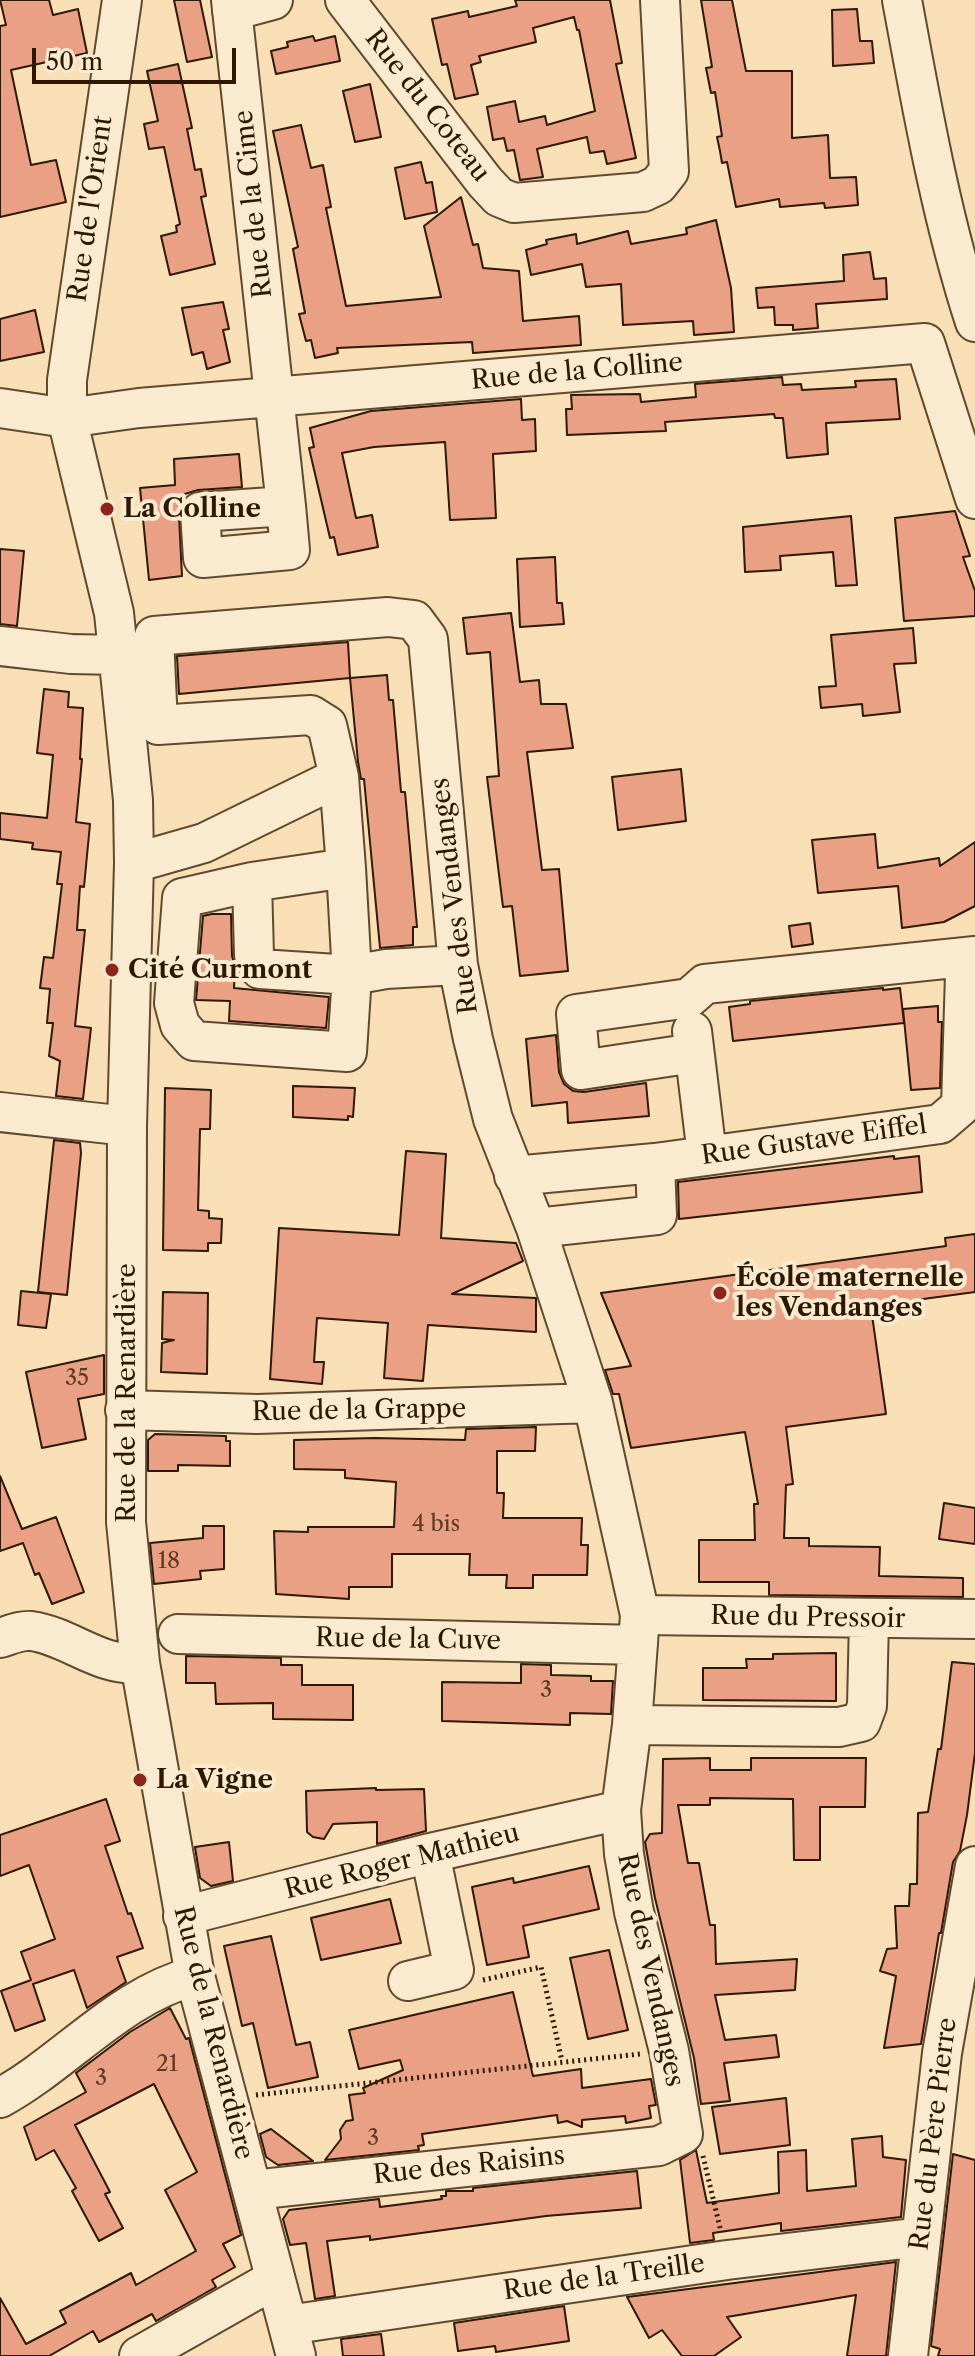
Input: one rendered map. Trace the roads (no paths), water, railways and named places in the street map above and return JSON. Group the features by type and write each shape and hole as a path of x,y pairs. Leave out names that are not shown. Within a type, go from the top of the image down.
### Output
{"street":[{"name":"Rue de l'Orient","path":"67,418 67,380 122,0"},
{"name":"Rue de la Cime","path":"273,0 232,6 286,506"},
{"name":"Rue du Coteau","path":"349,1 492,190 499,197 514,203 532,203 643,192 658,185 669,171 660,0"},
{"path":"902,0 927,133 975,322"},
{"name":"Rue de la Colline","path":"0,408 67,418 139,408 925,343 975,499"},
{"name":"Rue de la Renardière","path":"67,418 114,613 133,800 125,1410 126,1522 140,1663 195,1976 292,2340"},
{"name":"Rue des Vendanges","path":"339,777 327,725 311,715 158,725 154,636 388,617 414,620 428,639 458,965 473,1039 493,1119 536,1228 593,1403 639,1630 632,1725 621,1810 624,1854 634,1912 669,2051 683,2134"},
{"path":"0,646 71,654 120,655"},
{"path":"134,863 204,843 339,777 346,868 352,975 347,1052 194,1041 180,1025 174,1003 182,898 252,882 346,868"},
{"path":"252,882 254,955 260,969 352,975 386,969 458,965"},
{"path":"694,1053 581,1070 576,1014 689,998 705,984 975,958"},
{"name":"Rue Gustave Eiffel","path":"514,1176 655,1163 940,1124 961,1106 965,973 975,958"},
{"path":"689,998 707,1155"},
{"path":"0,1112 127,1126"},
{"path":"536,1228 657,1215 655,1163"},
{"name":"Rue de la Grappe","path":"125,1410 257,1414 593,1403"},
{"path":"632,1725 839,1727 861,1722 867,1706 869,1619"},
{"name":"Rue du Pressoir","path":"639,1630 869,1619 975,1619"},
{"name":"Rue de la Cuve","path":"178,1634 639,1630"},
{"path":"0,1638 29,1631 109,1660 127,1665 140,1663"},
{"name":"Rue Roger Mathieu","path":"183,1916 430,1853 621,1810"},
{"path":"408,1981 454,1970 430,1853"},
{"name":"Rue du Père Pierre","path":"908,2356 942,2053 975,1866"},
{"path":"0,2098 128,2008 179,1980 195,1976"},
{"name":"Rue des Raisins","path":"253,2190 659,2146 683,2134"},
{"name":"Rue de la Treille","path":"292,2340 727,2260 921,2237"},
{"path":"139,2356 275,2279"}],"place":[{"name":"La Colline","path":"107,509"},
{"name":"Cité Curmont","path":"112,970"},
{"name":"École maternelle les Vendanges","path":"720,1293"},
{"name":"La Vigne","path":"140,1780"}]}
